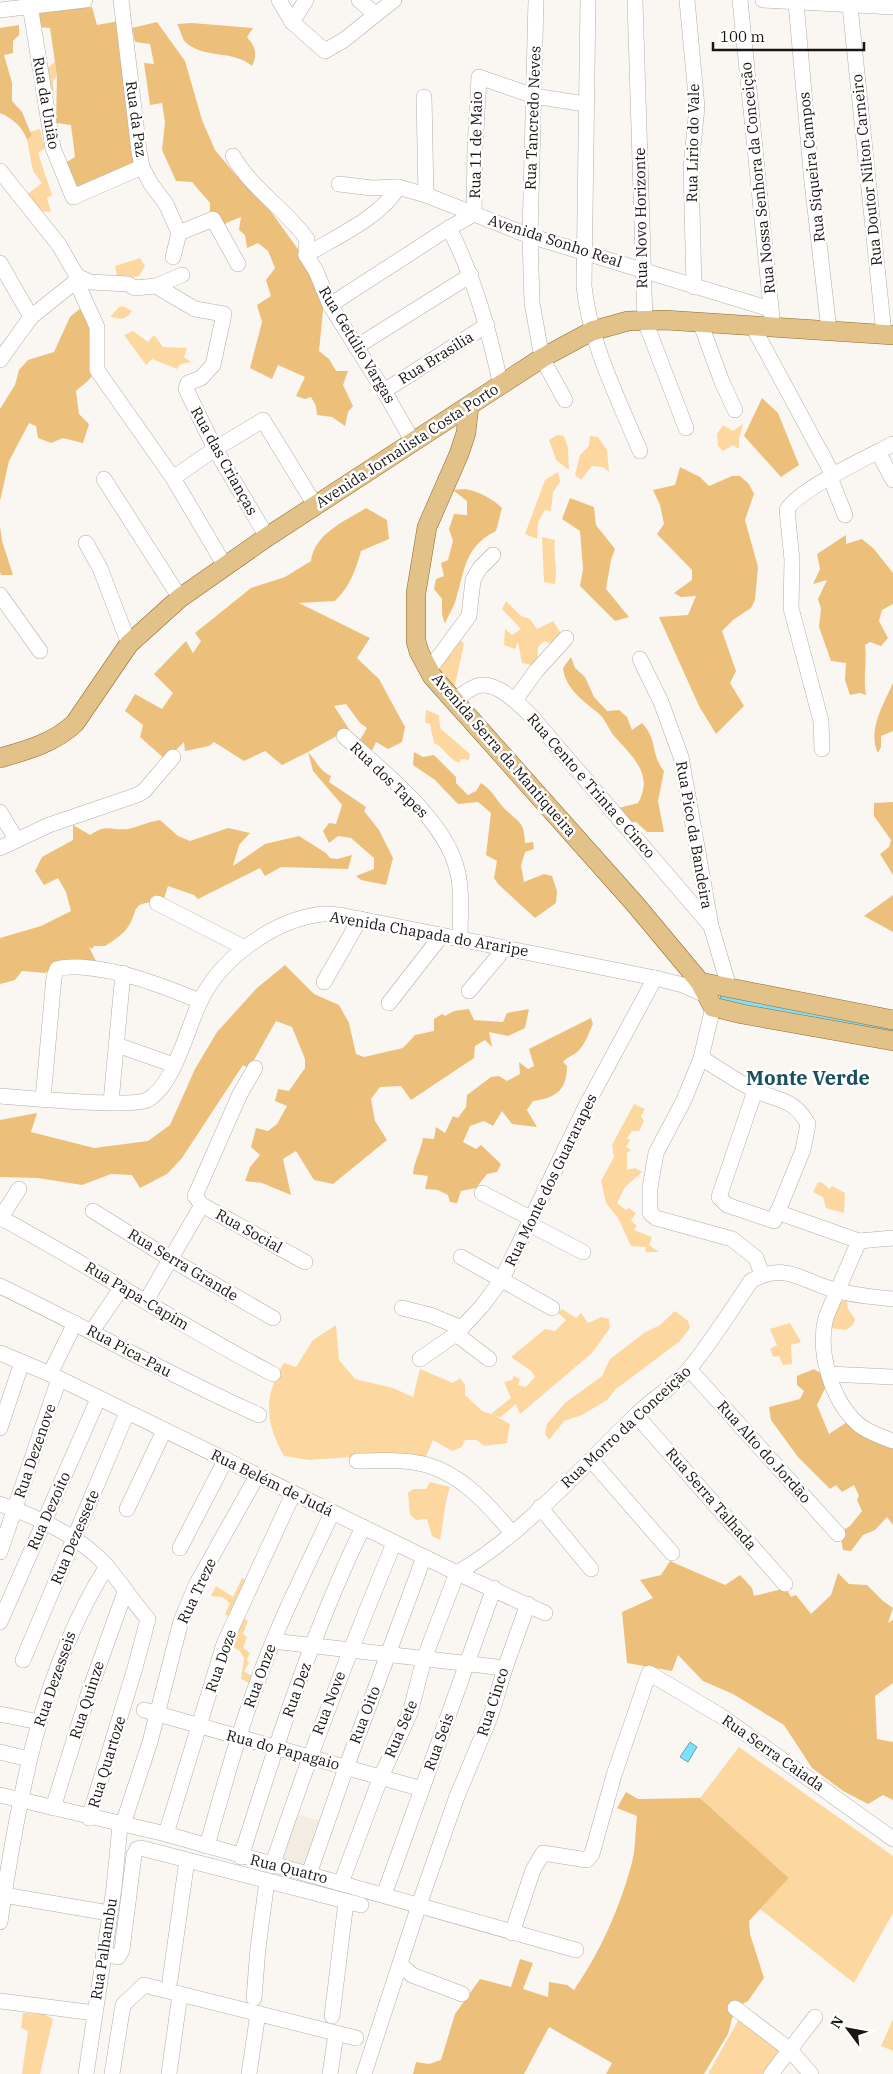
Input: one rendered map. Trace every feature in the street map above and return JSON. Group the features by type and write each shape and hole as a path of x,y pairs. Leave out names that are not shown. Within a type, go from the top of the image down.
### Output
{"main road":[{"name":"Avenida Jornalista Costa Porto","path":"0,758 37,747 65,732 93,698 129,644 180,598 412,440 501,386 542,358 592,331 628,321 752,325 772,318 829,330 888,334"},
{"name":"Avenida Serra da Mantiqueira","path":"469,406 466,433 459,454 430,519 422,545 416,593 415,628 419,652 429,670 453,701 635,904 706,995"},
{"name":"Avenida Chapada do Araripe","path":"706,995 729,987 893,1020"},
{"name":"Avenida Chapada do Araripe","path":"706,995 742,1014 893,1041"}],"street":[{"path":"0,10 85,0"},
{"name":"Rua da Paz","path":"121,0 142,168 158,196 166,204 180,233"},
{"path":"279,0 292,22 325,51 344,40 394,0"},
{"path":"292,22 306,0"},
{"path":"359,0 375,14"},
{"name":"Rua Tancredo Neves","path":"536,0 530,236 532,303 542,358 565,400"},
{"path":"588,0 585,104 584,286 592,331 640,451"},
{"name":"Rua Novo Horizonte","path":"635,0 645,321 686,428"},
{"name":"Rua Lírio do Vale","path":"687,0 697,107 691,167 694,287"},
{"name":"Rua Nossa Senhora da Conceição","path":"740,0 772,318"},
{"path":"763,0 893,7"},
{"name":"Rua Siqueira Campos","path":"796,3 812,182 829,330"},
{"name":"Rua da União","path":"30,5 53,148 73,197 142,168"},
{"name":"Rua Doutor Nilton Carneiro","path":"850,6 888,334"},
{"name":"Rua 11 de Maio","path":"474,214 479,77 534,96"},
{"path":"534,96 585,104"},
{"path":"424,97 426,195"},
{"name":"Rua Getúlio Vargas","path":"233,156 247,176 308,239 306,255 316,271 330,305 384,390 412,440"},
{"path":"0,170 60,245 97,327 97,370 173,478 225,566"},
{"name":"Avenida Sonho Real","path":"339,184 372,188 398,187 426,195 530,236 585,251 694,287 772,318"},
{"path":"306,255 380,208 393,196 398,187"},
{"path":"330,305 449,228 474,214"},
{"path":"173,257 180,233 200,222 214,219 238,264"},
{"path":"449,228 471,275 488,325 501,386"},
{"path":"0,263 31,317"},
{"path":"76,279 90,282 128,284 135,288 156,286 182,274"},
{"path":"356,347 471,275"},
{"path":"0,358 31,317 76,279"},
{"name":"Rua das Crianças","path":"156,286 195,309 224,314 213,365 201,378 188,383 186,389 188,397 215,449 267,537"},
{"path":"700,322 722,382 735,410"},
{"name":"Rua Brasilia","path":"384,390 488,325"},
{"path":"752,325 832,476 845,515"},
{"path":"173,478 215,449 263,420 315,505"},
{"path":"822,749 819,712 791,608 792,560 786,516 792,503 832,476 893,444"},
{"path":"878,452 893,480"},
{"path":"104,479 180,598"},
{"path":"86,543 100,568 129,644"},
{"path":"429,670 468,616 473,580 480,568 493,555"},
{"path":"0,596 40,651"},
{"path":"515,700 540,665 566,638"},
{"name":"Rua Pico da Bandeira","path":"640,659 661,702 681,757 711,926 729,987"},
{"name":"Rua Cento e Trinta e Cinco","path":"453,701 477,686 485,685 500,690 515,700 538,723 711,926"},
{"name":"Rua dos Tapes","path":"344,736 413,800 440,836 456,864 459,878 460,938"},
{"path":"0,848 50,825 144,792 173,757"},
{"path":"0,812 16,839"},
{"path":"157,904 246,948"},
{"name":"Avenida Chapada do Araripe","path":"0,1096 111,1102 145,1101 153,1096 174,1065 200,1001 232,959 276,928 322,914 360,919 460,938 655,978 683,985 706,995"},
{"path":"324,982 360,919"},
{"path":"389,1003 442,935"},
{"path":"469,991 505,948"},
{"path":"43,1099 56,969 64,967 98,968 123,973 158,984 200,1001"},
{"path":"111,1102 123,973"},
{"name":"Rua Monte dos Guararapes","path":"420,1359 459,1331 482,1306 502,1279 587,1104 655,978"},
{"path":"706,995 701,1058 684,1100 656,1153 650,1213 656,1218 732,1239 756,1258 762,1275 787,1272 837,1291 893,1299"},
{"path":"117,1045 174,1065"},
{"path":"701,1058 755,1091 779,1098 794,1106 808,1124 808,1136 803,1150 777,1214 772,1221 726,1205 720,1200 720,1192 755,1091"},
{"path":"146,1301 172,1260 199,1201 196,1191 240,1094 256,1068"},
{"name":"Rua Papa-Capim","path":"19,1189 0,1219 273,1374"},
{"path":"482,1193 583,1252"},
{"name":"Rua Social","path":"199,1201 305,1262"},
{"name":"Rua Serra Grande","path":"93,1212 273,1318"},
{"path":"777,1214 859,1241 893,1238"},
{"path":"859,1241 823,1328 829,1374 843,1406 859,1425 893,1441"},
{"path":"461,1256 552,1308"},
{"name":"Rua Morro da Conceição","path":"456,1573 480,1560 592,1461 636,1415 689,1370 751,1281 762,1275"},
{"name":"Rua Pica-Pau","path":"0,1286 92,1331 178,1378 259,1415"},
{"path":"92,1331 122,1287"},
{"path":"402,1308 430,1315 459,1331 489,1359"},
{"name":"Rua Dezenove","path":"0,1552 16,1509 55,1377 75,1323"},
{"name":"Rua Belém de Judá","path":"0,1353 55,1377 456,1573 494,1588 544,1613"},
{"path":"0,1428 22,1362"},
{"name":"Rua Alto do Jordão","path":"689,1370 838,1534"},
{"path":"829,1374 893,1377"},
{"name":"Rua Dezoito","path":"0,1622 98,1399"},
{"name":"Rua Dezessete","path":"23,1660 127,1413"},
{"name":"Rua Serra Talhada","path":"636,1415 786,1584"},
{"path":"127,1509 164,1430"},
{"path":"180,1548 226,1459"},
{"path":"356,1461 418,1463 439,1469 468,1487 512,1532"},
{"path":"592,1461 672,1553"},
{"name":"Rua Treze","path":"151,1712 181,1621 196,1585 257,1476"},
{"name":"Rua Doze","path":"166,1834 224,1644 293,1494"},
{"path":"0,1504 44,1522 74,1539 107,1566 124,1592"},
{"path":"540,1507 591,1569"},
{"name":"Rua Onze","path":"207,1846 238,1738 273,1641 332,1512"},
{"name":"Rua Dez","path":"240,1857 275,1749 334,1587 364,1527"},
{"name":"Rua Nove","path":"272,1866 308,1758 349,1651 394,1543"},
{"name":"Rua Oito","path":"308,1874 424,1557"},
{"name":"Rua Dezesseis","path":"0,1922 19,1799 39,1722 76,1622 107,1566"},
{"name":"Rua Sete","path":"341,1883 380,1779 410,1713 424,1659 456,1573"},
{"name":"Rua Seis","path":"384,1895 494,1588"},
{"name":"Rua Quartoze","path":"89,1818 148,1619 124,1592"},
{"name":"Rua Quinze","path":"53,1808 88,1695 124,1592"},
{"name":"Rua Cinco","path":"419,1905 456,1799 492,1715 504,1668 528,1604"},
{"path":"273,1641 349,1651 469,1662 504,1668"},
{"name":"Rua Serra Caiada","path":"512,1933 533,1870 543,1853 587,1860 592,1854 614,1775 649,1673 720,1716 893,1839"},
{"path":"122,1824 151,1712"},
{"name":"Rua do Papagaio","path":"151,1712 380,1779 422,1789"},
{"path":"0,1714 39,1722"},
{"path":"0,1752 29,1758"},
{"name":"Rua Quatro","path":"0,1795 89,1818 166,1834 240,1857 341,1883 576,1950"},
{"name":"Rua Palhambu","path":"86,2074 122,1824"},
{"path":"103,1954 118,1957 122,1950 134,1855 137,1849 141,1848 361,1905"},
{"path":"170,1980 187,1860"},
{"path":"249,2074 256,2006 258,1948 267,1881"},
{"path":"4,1896 109,1913"},
{"path":"332,2016 346,1902"},
{"path":"364,2074 419,1905"},
{"path":"400,1964 412,1975 462,1994"},
{"path":"112,2074 123,2006 130,1997 144,1986 180,1994 256,2006 336,2034 356,2038"},
{"path":"169,2074 180,1994"},
{"path":"0,2001 95,2013"},
{"path":"735,2008 790,2050 811,2074"},
{"path":"771,2074 815,2017"},
{"path":"330,2074 336,2034"}],"shaded area":[{"path":"92,7 97,25 119,21 140,166 94,186 71,186 65,163 75,157 71,125 56,123 57,76 50,28 38,27 40,11"},
{"path":"157,22 185,61 202,120 215,150 235,174 264,202 313,270 324,300 319,351 329,359 336,371 348,371 343,385 353,406 348,412 345,426 332,417 317,415 316,406 311,397 305,399 296,396 305,377 278,365 272,379 250,368 262,322 257,305 271,296 266,280 275,268 268,251 258,243 247,248 245,235 239,230 241,217 226,223 224,229 210,213 210,203 192,182 176,181 162,150 165,122 162,103 150,105 144,63 154,64 150,44 135,42 132,28"},
{"path":"192,23 253,28 247,37 255,50 252,66 237,58 201,51 185,42 177,24"},
{"path":"19,25 19,35 13,41 13,53 4,55 12,83 12,101 22,112 32,136 27,140 23,131 16,124 0,113 0,28"},
{"path":"55,62 57,76 53,81 54,95 49,99 44,70"},
{"path":"40,129 45,148 38,153 52,195 47,198 51,212 36,211 25,196 42,183 33,171 27,140 32,136 29,132"},
{"path":"140,258 145,266 139,276 118,280 115,266"},
{"path":"83,306 92,338 95,365 91,377 76,391 79,414 89,424 83,443 63,438 51,443 38,438 36,426 29,423 9,461 0,501 0,409 15,385 19,370 28,360 54,352 70,317"},
{"path":"123,306 132,311 125,318 110,317 119,307"},
{"path":"133,331 148,342 154,335 163,347 187,348 184,357 191,362 181,364 177,369 152,359 146,365 124,335"},
{"path":"762,398 778,413 799,465 781,477 744,436"},
{"path":"743,424 739,439 739,449 733,445 723,451 718,446 717,434 723,425 733,431"},
{"path":"557,435 564,436 568,448 569,470 556,460 549,440"},
{"path":"590,436 598,437 607,450 609,472 603,467 592,466 581,480 575,475 580,455 589,446"},
{"path":"680,467 700,477 709,486 732,476 740,476 749,484 754,494 745,520 758,567 755,600 751,608 733,620 722,631 736,671 730,683 744,706 716,734 699,706 659,617 688,615 696,596 681,597 674,593 692,580 692,570 657,534 664,524 660,505 653,490 675,485"},
{"path":"558,472 560,482 553,492 551,511 545,510 538,522 537,539 525,534 545,480"},
{"path":"465,489 485,496 502,508 496,531 478,544 468,559 455,602 445,624 442,614 442,599 434,589 436,579 444,576 441,563 448,560 453,541 449,529 454,514 467,515 467,501 453,490"},
{"path":"570,498 594,507 596,525 615,549 606,589 629,617 615,621 580,586 583,569 580,531 562,519"},
{"path":"366,508 387,520 389,539 361,551 357,566 345,590 335,601 299,603 370,638 357,658 379,679 405,727 402,742 388,749 376,742 369,757 357,745 367,728 360,723 346,704 334,706 349,729 282,765 265,751 244,761 214,742 209,746 185,751 184,742 166,760 140,737 143,725 125,711 135,694 162,709 173,693 154,674 186,641 193,653 201,641 195,633 251,588 285,577 311,561 313,552 324,536 340,523"},
{"path":"0,526 2,541 13,575 1,575 0,572"},
{"path":"846,535 846,544 862,539 874,549 893,573 893,604 882,610 879,621 888,638 881,646 870,642 865,645 866,695 860,693 850,695 845,680 846,663 831,661 819,627 821,609 818,599 827,580 813,584 820,569 817,554"},
{"path":"542,537 555,540 555,584 544,582"},
{"path":"506,601 521,616 530,619 537,629 553,621 562,635 552,644 544,641 538,647 537,666 522,663 518,642 515,649 504,645 505,629 512,635 521,629 502,609"},
{"path":"457,637 464,644 454,689 433,669"},
{"path":"571,657 575,668 585,677 594,697 607,711 619,710 627,717 632,730 642,723 647,729 657,758 664,771 658,801 664,832 647,832 636,822 626,822 615,809 638,803 644,784 642,775 634,759 613,734 603,718 567,682 563,668"},
{"path":"893,683 893,731 881,736 881,747 878,753 874,735 881,708"},
{"path":"426,710 439,715 440,728 470,754 469,760 461,759 459,763 434,743 430,724 425,722"},
{"path":"308,752 321,769 331,776 329,782 366,807 364,811 379,830 393,858 386,885 361,880 356,876 374,869 374,858 351,838 338,836 329,843 323,831 329,823 336,824 342,805 313,771"},
{"path":"414,752 423,757 434,755 456,777 456,783 468,795 476,791 481,783 491,791 503,807 522,825 525,843 533,842 534,849 525,852 521,866 524,882 544,874 552,876 557,891 556,903 535,918 498,884 494,878 497,861 486,855 491,813 478,802 458,804 435,780 413,765"},
{"path":"893,802 893,875 880,854 889,847 891,840 874,816 874,803"},
{"path":"160,820 178,836 190,841 228,828 250,833 239,845 233,866 265,844 299,836 326,853 330,858 337,859 352,855 348,869 281,867 265,876 260,868 198,899 194,895 168,886 163,902 143,903 139,906 129,925 120,936 105,946 94,946 92,949 89,947 97,963 56,965 45,973 22,971 15,980 0,984 0,938 41,926 71,911 66,892 58,878 44,885 35,871 42,857 73,840 73,825 90,835 105,828 128,829"},
{"path":"893,895 893,932 864,916"},
{"path":"285,965 314,994 339,1005 349,1023 356,1054 364,1057 403,1048 415,1035 434,1031 434,1019 442,1014 445,1016 454,1011 469,1009 474,1020 503,1022 507,1013 529,1009 525,1028 508,1036 489,1032 492,1047 485,1040 475,1046 474,1058 411,1100 401,1086 380,1087 371,1099 375,1121 387,1140 333,1184 314,1180 296,1151 283,1159 291,1195 262,1183 245,1181 250,1167 260,1155 251,1147 256,1128 268,1131 277,1124 287,1106 275,1101 278,1089 289,1091 305,1068 305,1059 292,1027 276,1021 249,1069 243,1065 182,1158 167,1174 140,1188 132,1175 111,1174 82,1185 38,1178 0,1177 0,1120 37,1113 31,1132 94,1148 148,1141 170,1125 195,1069 217,1032 257,988"},
{"path":"591,1018 593,1024 584,1044 577,1052 563,1062 567,1066 565,1081 562,1087 548,1098 533,1101 527,1110 537,1127 512,1124 502,1111 493,1126 484,1121 470,1126 463,1142 476,1149 481,1145 501,1164 497,1172 487,1174 476,1188 461,1191 457,1203 450,1202 448,1195 438,1190 425,1189 428,1176 413,1174 423,1138 434,1139 436,1127 445,1133 453,1116 458,1118 466,1107 467,1095 491,1077 499,1076 507,1081 520,1074 519,1062 528,1069 534,1066 529,1049"},
{"path":"634,1104 645,1109 641,1116 644,1121 639,1131 632,1131 627,1138 630,1140 626,1147 631,1150 627,1153 627,1170 635,1168 642,1172 625,1187 617,1203 626,1210 629,1208 636,1213 631,1221 637,1226 634,1230 652,1237 649,1245 659,1252 645,1252 646,1247 631,1246 618,1218 606,1203 601,1181 614,1157 612,1145"},
{"path":"818,1182 823,1183 829,1189 832,1186 845,1193 844,1213 826,1208 823,1197 813,1192"},
{"path":"840,1301 847,1301 848,1309 855,1319 853,1325 846,1330 830,1328"},
{"path":"562,1309 576,1318 581,1313 588,1323 601,1317 609,1319 610,1328 592,1353 520,1414 516,1404 501,1417 495,1416 510,1424 507,1443 484,1446 477,1440 465,1440 462,1447 452,1451 433,1440 424,1461 352,1457 309,1460 284,1456 270,1421 269,1410 272,1387 284,1363 296,1367 313,1340 336,1325 339,1360 355,1379 393,1388 413,1397 420,1369 453,1383 460,1378 465,1385 465,1395 482,1411 491,1414 511,1398 504,1382 512,1380 514,1376 520,1379 518,1385 526,1387 535,1377 531,1371 511,1357 545,1329 555,1331 566,1320 558,1313"},
{"path":"675,1311 688,1321 690,1328 680,1341 616,1389 607,1400 582,1415 564,1421 549,1440 545,1434 547,1424 565,1403 602,1376 610,1359 644,1333 660,1325"},
{"path":"790,1323 801,1342 791,1345 792,1364 783,1365 779,1356 773,1357 770,1349 777,1345 770,1329"},
{"path":"814,1369 822,1374 826,1386 817,1405 829,1434 847,1422 893,1447 893,1525 887,1517 875,1530 863,1535 851,1551 843,1550 840,1532 850,1526 862,1511 857,1500 859,1496 854,1485 842,1492 836,1485 830,1489 798,1457 771,1420 769,1407 800,1399 804,1391 797,1385 797,1376"},
{"path":"430,1482 450,1487 446,1500 440,1540 432,1536 427,1519 416,1520 410,1515 408,1493 413,1489 426,1489"},
{"path":"670,1561 725,1585 740,1575 752,1588 754,1596 786,1588 791,1597 796,1595 811,1614 831,1595 838,1573 849,1584 867,1585 893,1608 888,1623 893,1620 893,1683 875,1696 877,1739 893,1742 893,1800 883,1795 868,1804 843,1791 812,1768 784,1725 733,1694 703,1681 678,1655 672,1671 627,1663 622,1612 653,1598 640,1580 661,1575"},
{"path":"242,1578 248,1581 233,1619 225,1614 230,1603 222,1597 211,1596 216,1586 233,1597"},
{"path":"238,1614 248,1621 243,1634 247,1637 243,1648 250,1653 247,1659 249,1663 244,1671 258,1680 255,1686 241,1679 244,1658 239,1650 224,1644"},
{"path":"739,1747 893,1856 893,1913 854,1983 760,1909 789,1878 700,1798"},
{"path":"626,1792 638,1799 700,1798 789,1878 749,1921 750,1934 764,1978 748,2001 735,2008 728,2034 704,2074 606,2074 612,2063 549,2027 524,2074 413,2074 416,2062 429,2064 441,2060 455,2014 480,1979 511,1987 520,1959 533,1963 523,1989 548,1997 549,1982 567,1985 574,1990 608,1930 621,1899 633,1860 637,1816 617,1808"},
{"path":"288,1812 322,1821 307,1873 275,1864"},
{"path":"23,2013 44,2014 53,2019 40,2074 22,2074 28,2031 21,2028"},
{"path":"739,2019 787,2054 771,2074 708,2074"},
{"path":"893,2019 893,2051 881,2046"}],"water":[{"path":"726,991 893,1024 893,1036 723,1004 720,997"},
{"path":"690,1742 697,1747 688,1762 680,1757"}],"district":[{"name":"Monte Verde","path":"808,1078"}]}
